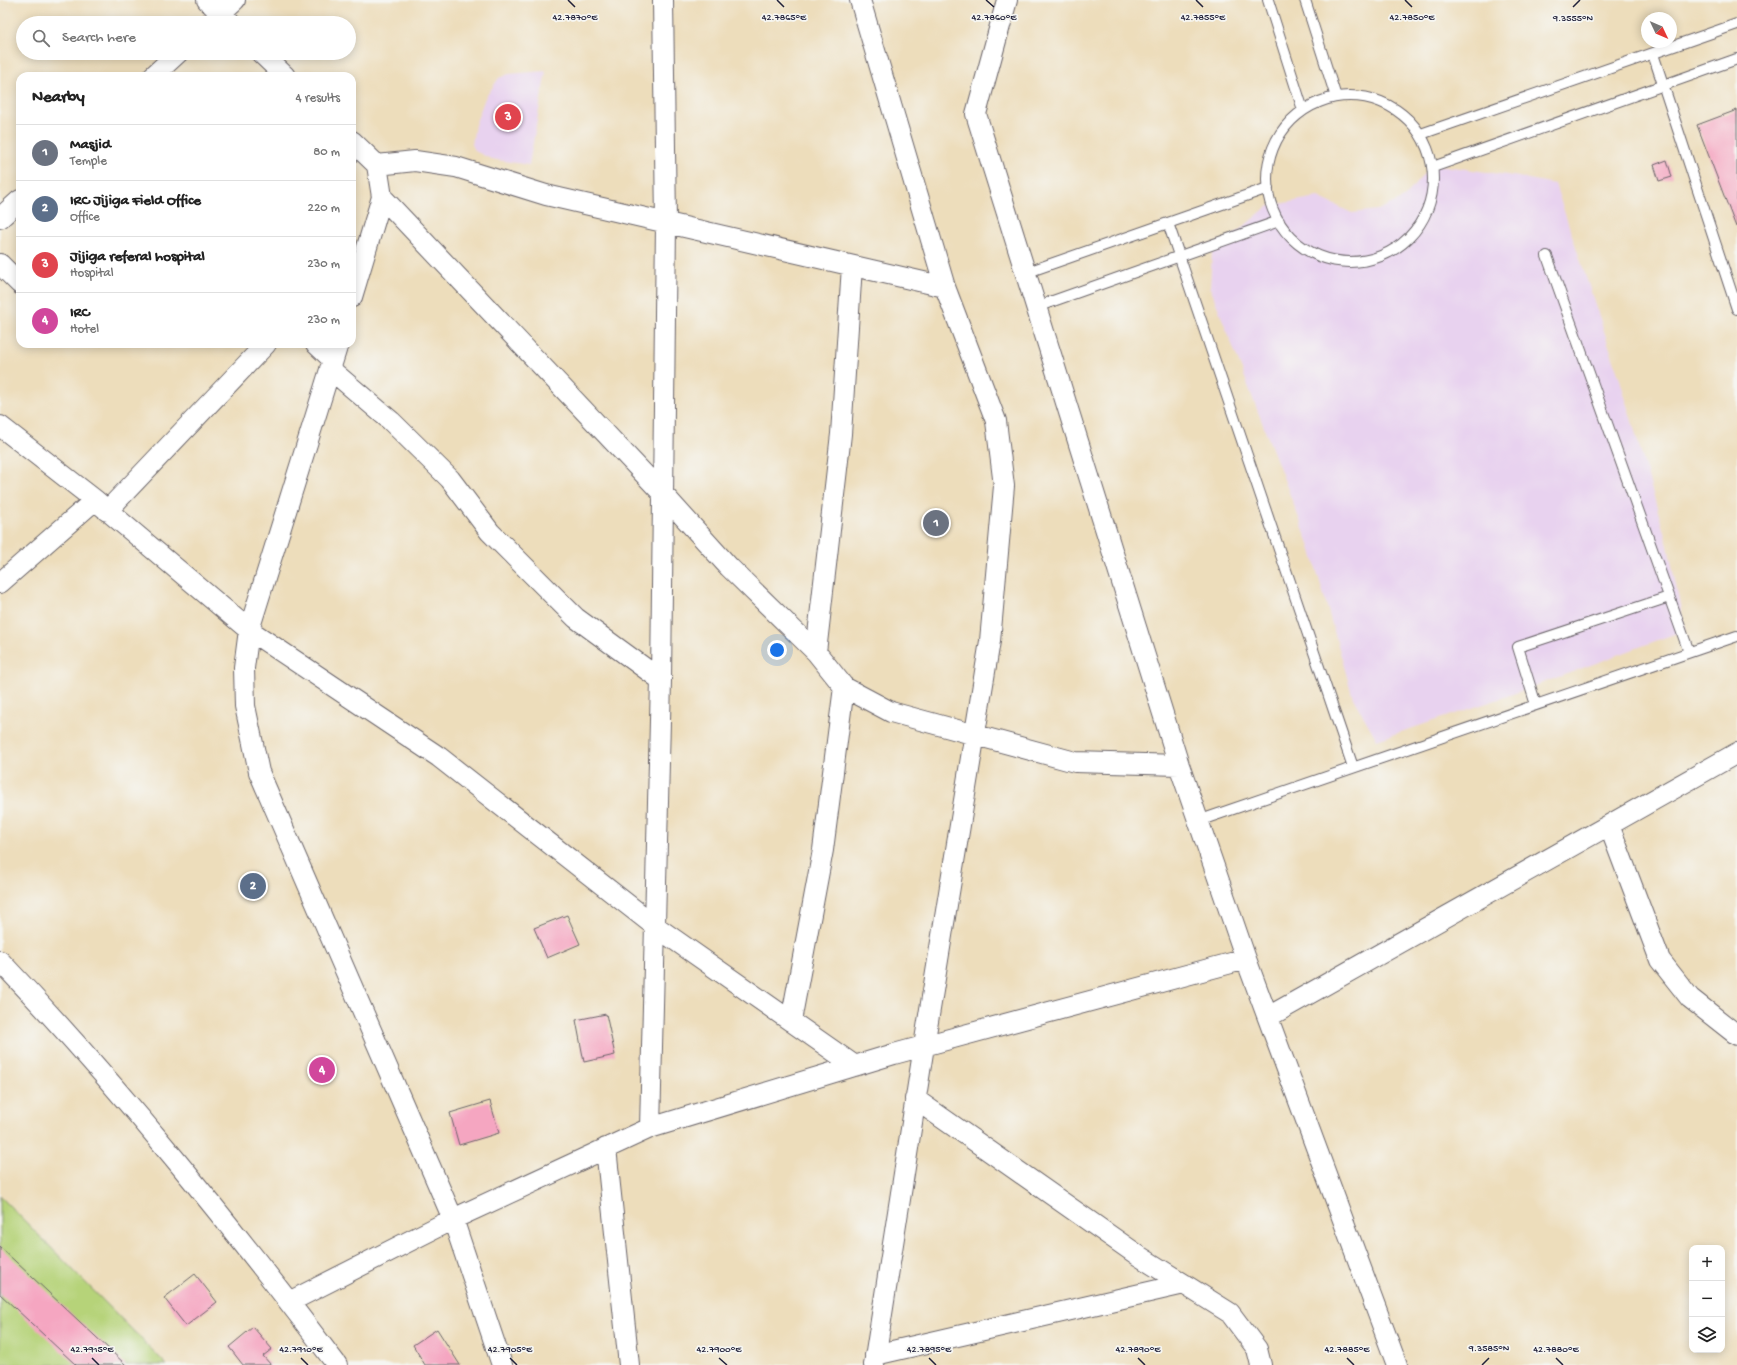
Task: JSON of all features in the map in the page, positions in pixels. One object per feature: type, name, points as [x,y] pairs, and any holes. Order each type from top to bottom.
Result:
[{"type":"street","points":[[217,15],[235,0]]},
{"type":"street","points":[[650,1128],[661,680],[666,224],[663,0]]},
{"type":"street","points":[[860,0],[944,287],[996,420],[1004,486],[990,641],[874,1360],[1184,1284]]},
{"type":"street","points":[[1007,0],[976,114],[1179,765],[1246,959],[1397,1365]]},
{"type":"street","points":[[157,72],[170,60]]},
{"type":"street","points":[[268,60],[281,72]]},
{"type":"street","points":[[356,145],[377,165],[382,197],[356,284]]},
{"type":"street","points":[[377,165],[414,161],[456,167],[546,195],[666,224],[944,287]]},
{"type":"street","points":[[382,197],[663,494],[730,567],[816,652],[844,687],[891,712],[1075,762],[1179,765]]},
{"type":"street","points":[[0,218],[16,204]]},
{"type":"street","points":[[0,264],[16,280]]},
{"type":"street","points":[[816,652],[841,434],[852,266]]},
{"type":"street","points":[[0,583],[101,506],[262,348]]},
{"type":"street","points":[[321,348],[334,358],[391,421],[450,479],[490,532],[576,618],[661,680]]},
{"type":"street","points":[[334,358],[249,630],[244,668],[245,706],[259,772],[453,1218],[502,1365]]},
{"type":"street","points":[[0,426],[101,506],[249,630],[439,757],[655,926],[855,1066]]},
{"type":"street","points":[[790,1021],[823,850],[844,687]]},
{"type":"street","points":[[1268,1017],[1737,753]]},
{"type":"street","points":[[1609,825],[1660,960],[1690,998],[1737,1034]]},
{"type":"street","points":[[290,1302],[453,1218],[650,1128],[924,1046],[1246,959]]},
{"type":"street","points":[[0,961],[53,1017],[152,1130],[290,1302],[337,1365]]},
{"type":"street","points":[[915,1099],[1139,1256],[1230,1313],[1257,1349],[1261,1365]]},
{"type":"street","points":[[606,1148],[629,1365]]},
{"type":"lane","points":[[1268,0],[1303,110]]},
{"type":"lane","points":[[1305,0],[1336,97]]},
{"type":"lane","points":[[1421,134],[1737,24]]},
{"type":"lane","points":[[1653,54],[1737,309]]},
{"type":"lane","points":[[1433,167],[1737,60]]},
{"type":"lane","points":[[1360,96],[1384,102],[1405,115],[1421,134],[1428,149],[1433,167],[1433,191],[1425,216],[1409,238],[1388,254],[1363,262],[1337,262],[1312,254],[1291,238],[1279,221],[1269,200],[1267,182],[1271,154],[1283,130],[1303,110],[1319,102],[1336,97],[1360,96]]},
{"type":"lane","points":[[1026,273],[1268,188]]},
{"type":"lane","points":[[1036,307],[1279,221]]},
{"type":"lane","points":[[1168,223],[1353,768]]},
{"type":"lane","points":[[1547,256],[1689,652]]},
{"type":"lane","points":[[1536,704],[1518,647],[1669,597]]},
{"type":"lane","points":[[1198,821],[1737,636]]},
{"type":"shaded area","points":[[546,71],[529,165],[491,159],[475,151],[472,144],[475,125],[485,98],[499,78],[509,74]]},
{"type":"shaded area","points":[[1432,164],[1555,184],[1619,376],[1668,546],[1685,630],[1502,698],[1377,740],[1353,698],[1310,547],[1210,287],[1212,253],[1268,206],[1318,197],[1352,213],[1378,210],[1404,198]]},
{"type":"green space","points":[[0,1196],[167,1365],[0,1365]]},
{"type":"building","points":[[1737,110],[1737,227],[1736,227],[1697,125]]},
{"type":"building","points":[[1667,160],[1672,177],[1659,181],[1654,165]]},
{"type":"building","points":[[567,915],[580,944],[547,958],[534,928]]},
{"type":"building","points":[[606,1014],[615,1055],[584,1062],[576,1020]]},
{"type":"building","points":[[490,1101],[499,1133],[459,1145],[450,1113]]},
{"type":"building","points":[[0,1247],[126,1365],[76,1365],[0,1294]]},
{"type":"building","points":[[195,1274],[217,1302],[186,1326],[164,1298]]},
{"type":"building","points":[[253,1327],[272,1349],[263,1356],[271,1365],[243,1365],[229,1347]]},
{"type":"building","points":[[437,1329],[460,1365],[425,1365],[413,1345]]},
{"type":"place","name":"Jijiga referal hospital","points":[[508,117]]},
{"type":"place","name":"Masjid","points":[[936,523]]},
{"type":"place","name":"IRC Jijiga Field Office","points":[[253,886]]},
{"type":"place","name":"IRC","points":[[322,1070]]}]
